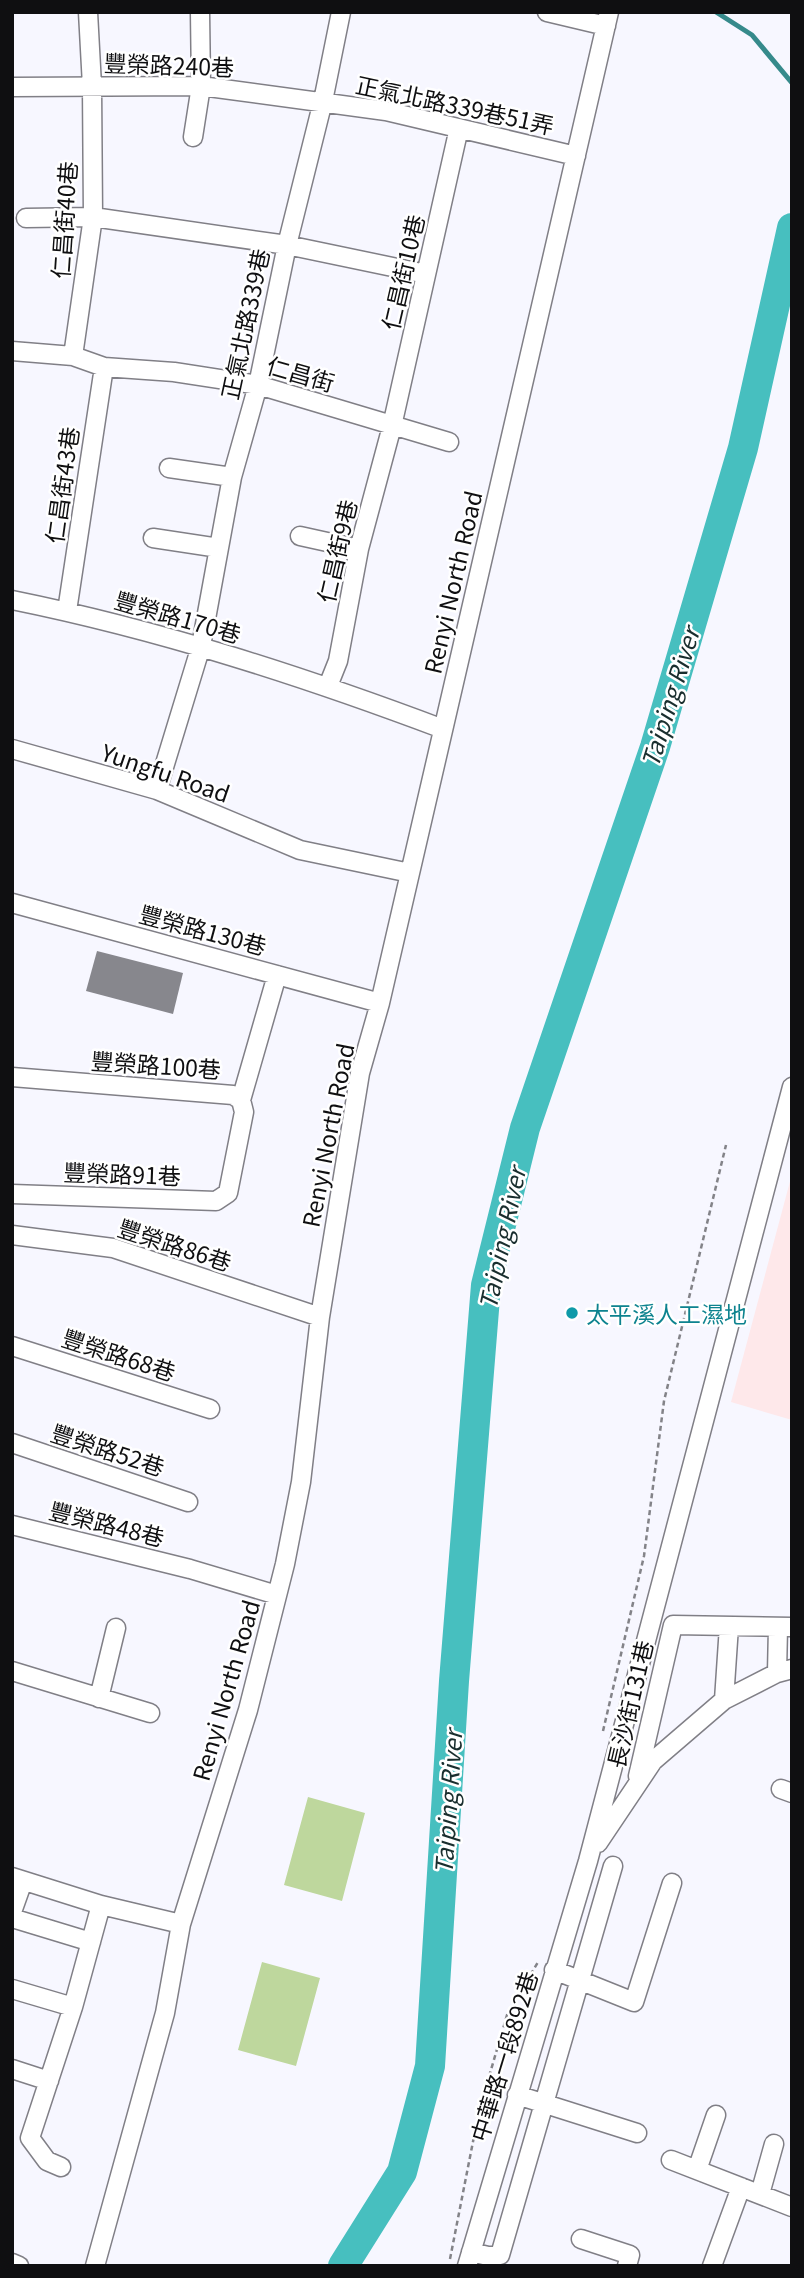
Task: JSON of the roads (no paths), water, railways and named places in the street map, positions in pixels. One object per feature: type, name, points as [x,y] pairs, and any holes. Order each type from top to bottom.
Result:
[{"type":"street","name":"仁昌街40巷","points":[[73,356],[93,217],[92,86],[88,12]]},
{"type":"street","points":[[193,137],[201,86],[200,12]]},
{"type":"street","name":"正氣北路339巷","points":[[157,790],[201,646],[232,477],[258,385],[286,245],[323,101],[341,12]]},
{"type":"street","points":[[547,12],[608,19]]},
{"type":"street","name":"Renyi North Road","points":[[95,2266],[165,2012],[181,1924],[248,1710],[277,1595],[301,1482],[320,1317],[360,1073],[380,1003],[608,19]]},
{"type":"street","name":"豐榮路240巷","points":[[12,87],[201,86],[323,101]]},
{"type":"street","name":"正氣北路339巷51弄","points":[[323,101],[386,111],[576,156]]},
{"type":"street","name":"仁昌街10巷","points":[[392,426],[459,128]]},
{"type":"street","points":[[26,218],[93,217],[286,245],[426,274]]},
{"type":"street","name":"仁昌街","points":[[12,351],[73,356],[104,367],[174,372],[258,385],[449,442]]},
{"type":"street","name":"仁昌街43巷","points":[[67,611],[104,367]]},
{"type":"street","name":"仁昌街9巷","points":[[328,686],[338,661],[359,549],[392,426]]},
{"type":"street","points":[[169,468],[232,477]]},
{"type":"street","points":[[300,536],[359,549]]},
{"type":"street","points":[[153,538],[219,548]]},
{"type":"street","name":"豐榮路170巷","points":[[12,600],[67,611],[201,646],[328,686],[443,729]]},
{"type":"street","name":"Yungfu Road","points":[[12,750],[157,790],[300,850],[410,873]]},
{"type":"street","name":"豐榮路130巷","points":[[12,903],[380,1003]]},
{"type":"street","points":[[241,1100],[276,975]]},
{"type":"street","name":"豐榮路100巷","points":[[12,1077],[233,1094],[241,1100],[244,1112],[228,1193]]},
{"type":"street","points":[[588,1861],[792,1087]]},
{"type":"street","name":"豐榮路91巷","points":[[12,1194],[216,1201],[228,1193]]},
{"type":"street","name":"豐榮路86巷","points":[[12,1235],[113,1248],[320,1317]]},
{"type":"street","name":"豐榮路68巷","points":[[12,1346],[210,1409]]},
{"type":"street","name":"豐榮路52巷","points":[[12,1443],[188,1502]]},
{"type":"street","name":"豐榮路48巷","points":[[12,1525],[190,1569],[277,1595]]},
{"type":"street","name":"長沙街131巷","points":[[635,1786],[673,1625],[785,1627]]},
{"type":"street","points":[[724,1700],[729,1626]]},
{"type":"street","points":[[588,1861],[653,1761],[724,1700],[784,1671],[785,1627]]},
{"type":"street","points":[[99,1698],[116,1628]]},
{"type":"street","points":[[12,1671],[150,1713]]},
{"type":"street","name":"中華路一段892巷","points":[[469,2259],[588,1861]]},
{"type":"street","points":[[469,2259],[500,2255],[613,1866]]},
{"type":"street","points":[[12,1912],[18,1879],[101,1905],[181,1924]]},
{"type":"street","points":[[554,1970],[634,2002],[672,1883]]},
{"type":"street","points":[[61,2167],[47,2161],[21,2135],[49,2081],[101,1905]]},
{"type":"street","points":[[12,1918],[91,1941]]},
{"type":"street","points":[[12,1989],[73,2007]]},
{"type":"street","points":[[12,2069],[49,2081]]},
{"type":"street","points":[[517,2095],[638,2133]]},
{"type":"street","points":[[697,2170],[716,2115]]},
{"type":"street","points":[[760,2194],[774,2144]]},
{"type":"street","points":[[671,2160],[792,2207]]},
{"type":"street","points":[[712,2266],[741,2187]]},
{"type":"street","points":[[581,2239],[630,2255],[626,2266]]},
{"type":"street","points":[[12,2263],[19,2266]]},
{"type":"waterway","points":[[716,12],[752,35],[792,83]]},
{"type":"waterway","name":"Taiping River","points":[[343,2266],[402,2172],[430,2066],[454,1681],[486,1285],[525,1128],[655,747],[743,448],[792,228]]},
{"type":"place","name":"太平溪人工濕地","points":[[572,1313]]}]
